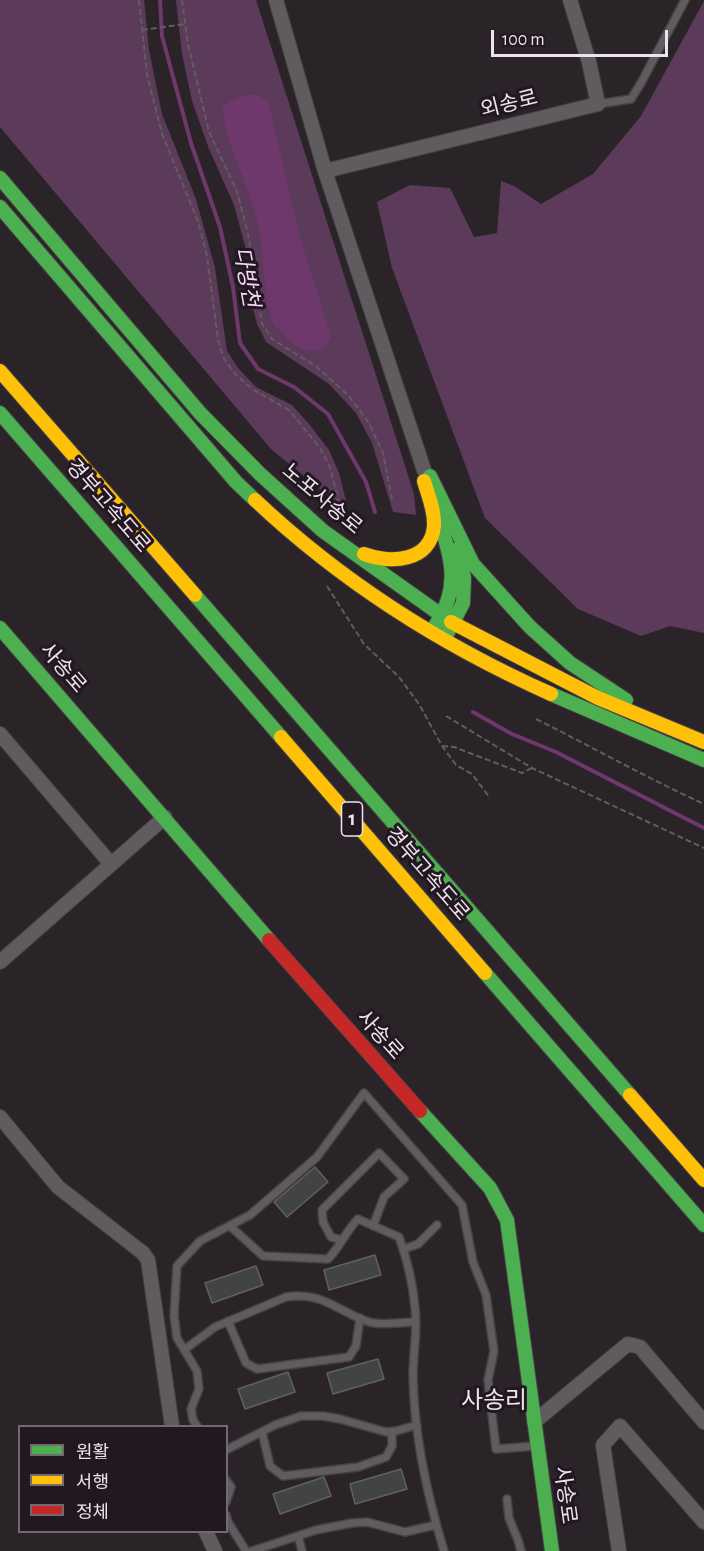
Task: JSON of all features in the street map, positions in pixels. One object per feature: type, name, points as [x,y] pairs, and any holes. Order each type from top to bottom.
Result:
[{"type":"main road","name":"노포사송로","points":[[0,177],[200,412],[260,474],[332,537],[447,620],[598,698],[704,742]]},
{"type":"main road","points":[[0,207],[236,482],[273,518],[315,553],[388,606],[444,640],[507,673],[704,760]]},
{"type":"main road","name":"경부고속도로","points":[[0,371],[704,1180]]},
{"type":"main road","name":"경부고속도로","points":[[0,413],[704,1226]]},
{"type":"main road","points":[[332,537],[374,559],[412,558],[420,553],[429,543],[434,527],[426,475]]},
{"type":"main road","points":[[426,475],[460,551],[464,578],[463,603],[431,633]]},
{"type":"main road","points":[[426,475],[473,564],[530,627],[570,663],[672,729]]},
{"type":"main road","points":[[444,640],[447,620]]},
{"type":"main road","name":"사송로","points":[[0,628],[344,1026],[490,1188],[507,1220],[552,1551]]},
{"type":"street","points":[[276,0],[325,171],[426,475]]},
{"type":"street","points":[[570,0],[589,62],[598,104]]},
{"type":"street","name":"외송로","points":[[325,171],[598,104]]},
{"type":"street","points":[[0,734],[111,864]]},
{"type":"street","points":[[0,962],[165,817]]},
{"type":"street","points":[[0,1117],[58,1187],[143,1253],[148,1260],[172,1425]]},
{"type":"street","points":[[534,1422],[628,1344],[640,1347],[704,1422]]},
{"type":"street","points":[[619,1551],[603,1444],[620,1426],[704,1522]]},
{"type":"street","points":[[206,1533],[215,1551]]},
{"type":"lane","points":[[598,104],[631,99],[685,0]]},
{"type":"lane","points":[[196,1425],[191,1409],[199,1389],[197,1371],[177,1338],[174,1316],[177,1266],[200,1241],[250,1215],[317,1157],[364,1093],[462,1205],[473,1262],[486,1295],[494,1351],[488,1380],[496,1449],[537,1446]]},
{"type":"lane","points":[[342,1240],[331,1237],[323,1222],[322,1210],[380,1154],[404,1179],[384,1197],[373,1226]]},
{"type":"lane","points":[[230,1226],[263,1256],[328,1259],[337,1251],[349,1227],[358,1219],[399,1237],[404,1249],[416,1308],[413,1377],[419,1447],[444,1551]]},
{"type":"lane","points":[[404,1249],[418,1244],[437,1225]]},
{"type":"lane","points":[[184,1350],[215,1327],[286,1297],[296,1295],[332,1303],[370,1323],[416,1322]]},
{"type":"lane","points":[[228,1322],[246,1363],[257,1370],[349,1357],[356,1346],[360,1318]]},
{"type":"lane","points":[[228,1449],[275,1425],[301,1416],[355,1422],[386,1432],[417,1425]]},
{"type":"lane","points":[[262,1432],[270,1466],[283,1476],[358,1467],[386,1457],[392,1446],[392,1432]]},
{"type":"lane","points":[[507,1499],[509,1518],[521,1551]]},
{"type":"lane","points":[[228,1522],[246,1551]]},
{"type":"lane","points":[[252,1551],[315,1530],[367,1522],[405,1532],[436,1525]]},
{"type":"lane","points":[[298,1536],[302,1551]]},
{"type":"path","points":[[140,0],[147,74],[162,134],[198,221],[207,256],[218,339],[223,357],[252,389],[288,410],[321,448],[330,467],[344,518]]},
{"type":"path","points":[[182,0],[185,24],[209,132],[237,191],[248,234],[262,324],[272,339],[317,367],[349,396],[369,423],[382,453],[392,499]]},
{"type":"path","points":[[142,30],[185,24]]},
{"type":"path","points":[[327,586],[364,644],[399,677],[419,704],[442,746],[456,765],[472,774],[490,798]]},
{"type":"path","points":[[446,716],[532,768],[704,848]]},
{"type":"path","points":[[536,718],[704,804]]},
{"type":"path","points":[[442,746],[454,747],[522,773],[532,768]]},
{"type":"shaded area","points":[[0,0],[144,0],[149,50],[162,114],[196,199],[215,268],[227,351],[238,368],[256,387],[292,405],[309,424],[329,450],[339,473],[347,505],[338,504],[271,449],[0,127]]},
{"type":"shaded area","points":[[176,0],[256,0],[414,494],[416,515],[393,512],[372,443],[356,413],[329,384],[266,342],[257,324],[251,300],[248,257],[234,205],[209,149],[192,101],[182,54]]},
{"type":"shaded area","points":[[704,1],[704,633],[670,626],[641,636],[578,609],[485,518],[392,268],[377,202],[410,185],[450,188],[474,237],[497,233],[501,181],[514,186],[541,204],[593,174],[641,116]]},
{"type":"shaded area","points":[[246,95],[257,95],[268,101],[299,234],[331,336],[326,347],[320,350],[308,351],[293,343],[276,327],[270,314],[257,218],[229,139],[222,107]]},
{"type":"building","points":[[315,1167],[328,1182],[287,1217],[274,1202]]},
{"type":"building","points":[[375,1255],[381,1275],[329,1290],[324,1270]]},
{"type":"building","points":[[256,1266],[263,1285],[212,1303],[205,1283]]},
{"type":"building","points":[[378,1359],[384,1379],[333,1394],[327,1373]]},
{"type":"building","points":[[288,1372],[295,1392],[245,1409],[238,1389]]},
{"type":"building","points":[[401,1469],[407,1489],[355,1504],[350,1484]]},
{"type":"building","points":[[324,1477],[331,1496],[280,1514],[273,1494]]},
{"type":"waterway","name":"다방천","points":[[160,0],[162,36],[191,143],[220,227],[233,287],[240,343],[258,369],[294,387],[328,414],[366,482],[375,512]]},
{"type":"waterway","points":[[473,712],[512,734],[556,752],[704,828]]},
{"type":"traffic: fast","points":[[0,178],[200,413],[260,474],[323,531],[451,622]]},
{"type":"traffic: fast","points":[[0,207],[236,482],[255,500]]},
{"type":"traffic: fast","points":[[0,413],[281,737]]},
{"type":"traffic: fast","points":[[430,476],[473,564],[530,627],[570,663],[626,700]]},
{"type":"traffic: fast","points":[[435,626],[449,598],[451,584],[450,558],[437,514]]},
{"type":"traffic: fast","points":[[447,634],[463,603],[464,578],[459,548]]},
{"type":"traffic: fast","points":[[195,595],[630,1095]]},
{"type":"traffic: fast","points":[[0,628],[269,940]]},
{"type":"traffic: fast","points":[[551,694],[704,760]]},
{"type":"traffic: fast","points":[[485,973],[704,1225]]},
{"type":"traffic: fast","points":[[420,1111],[490,1188],[507,1220],[552,1551]]},
{"type":"traffic: slow","points":[[0,371],[195,595]]},
{"type":"traffic: slow","points":[[364,554],[397,559],[408,557],[425,547],[431,538],[434,520],[424,481]]},
{"type":"traffic: slow","points":[[255,500],[322,558],[394,609],[471,655],[551,694]]},
{"type":"traffic: slow","points":[[451,622],[598,698],[704,742]]},
{"type":"traffic: slow","points":[[281,737],[485,973]]},
{"type":"traffic: slow","points":[[630,1095],[704,1180]]},
{"type":"traffic: jam","points":[[269,940],[420,1111]]},
{"type":"district","name":"사송리","points":[[494,1401]]}]
